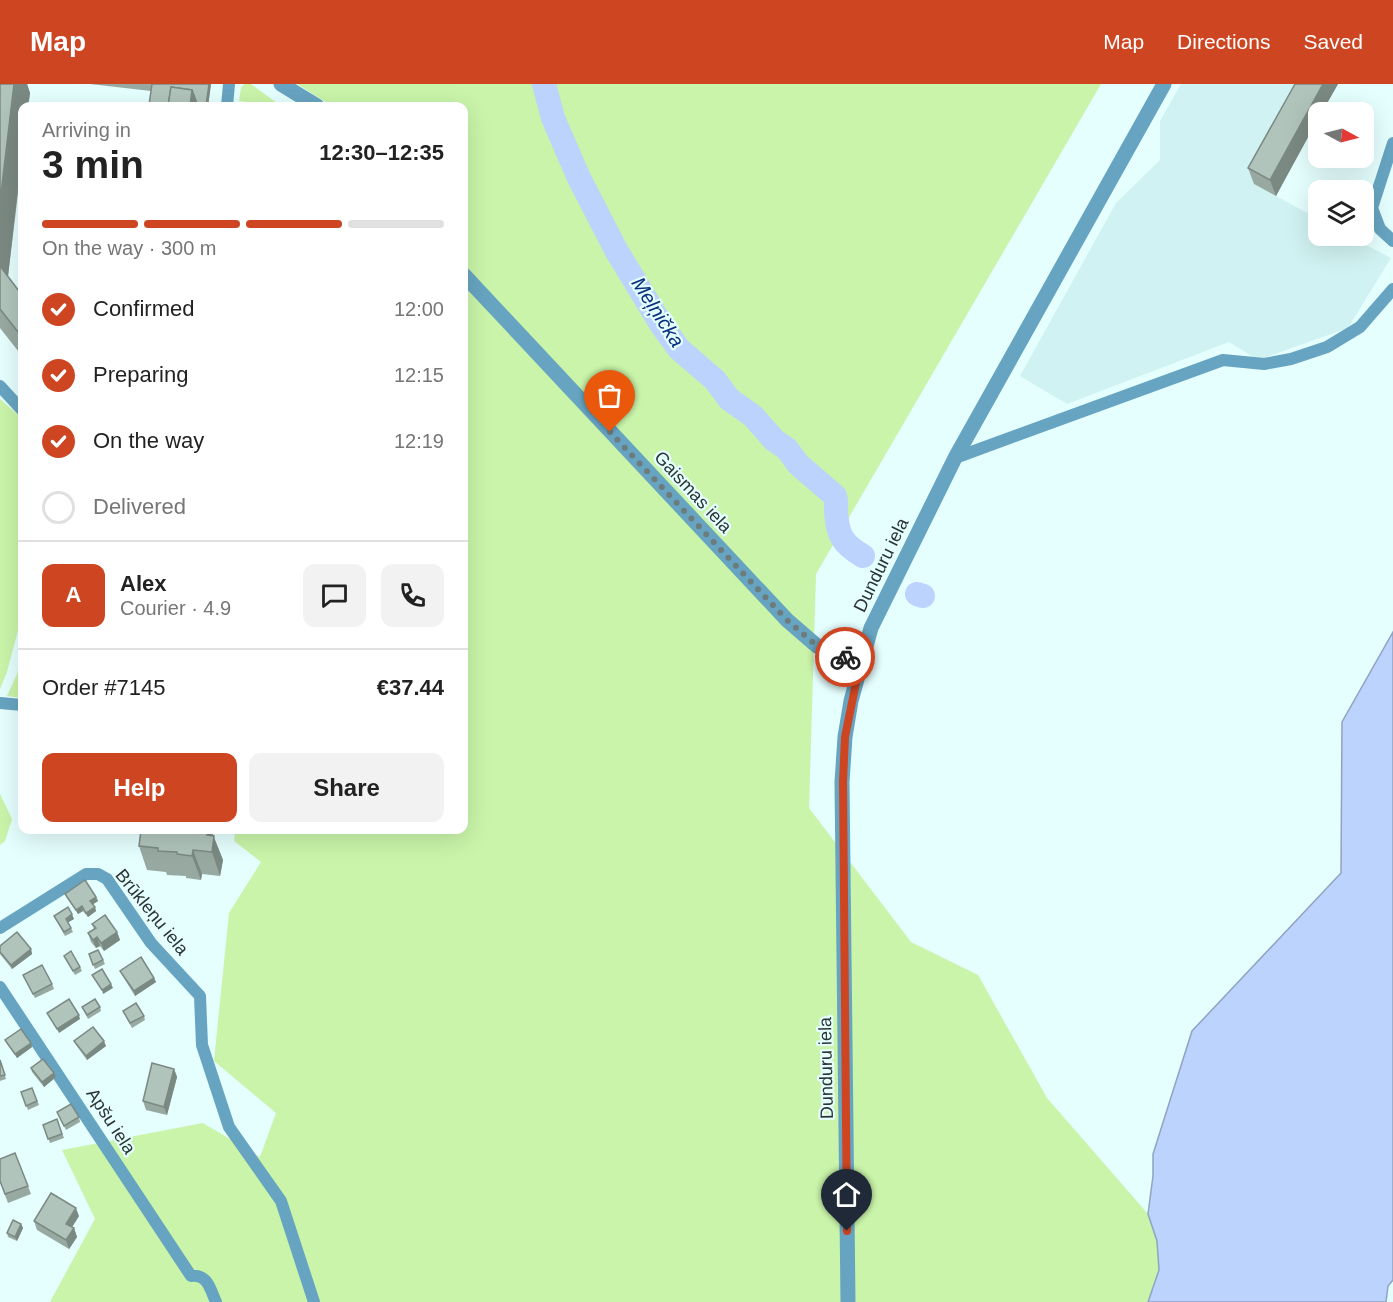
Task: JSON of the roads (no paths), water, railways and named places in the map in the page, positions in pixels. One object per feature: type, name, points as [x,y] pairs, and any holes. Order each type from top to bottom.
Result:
[{"type":"street","points":[[227,102],[229,84]]},
{"type":"street","points":[[281,84],[310,102]]},
{"type":"street","name":"Dunduru iela","points":[[848,1302],[843,782],[845,737],[860,663],[871,628],[955,458],[1164,84]]},
{"type":"street","points":[[1393,143],[1372,208],[1380,229],[1393,242]]},
{"type":"street","name":"Gaismas iela","points":[[468,279],[787,620],[817,646],[860,663]]},
{"type":"street","points":[[955,458],[1223,360],[1264,364],[1290,359],[1327,347],[1360,327],[1393,290]]},
{"type":"street","points":[[0,386],[18,406]]},
{"type":"street","points":[[0,703],[18,705]]},
{"type":"street","name":"Brūkleņu iela","points":[[0,928],[87,874],[98,874],[106,879],[151,943],[200,996],[202,1045],[229,1127],[281,1201],[314,1302]]},
{"type":"street","name":"Apšu iela","points":[[0,987],[191,1276],[199,1275],[205,1278],[216,1302]]},
{"type":"water","points":[[1393,632],[1393,1280],[1388,1286],[1386,1302],[1148,1302],[1159,1270],[1157,1241],[1148,1214],[1153,1176],[1153,1154],[1192,1031],[1341,873],[1342,722]]},
{"type":"waterway","name":"Meļņička","points":[[544,84],[553,118],[579,178],[616,250],[661,324],[679,349],[715,380],[729,399],[753,416],[774,440],[787,449],[798,464],[835,496],[839,532],[845,542],[863,556]]},
{"type":"waterway","name":"Meļņička","points":[[917,594],[923,596]]}]
